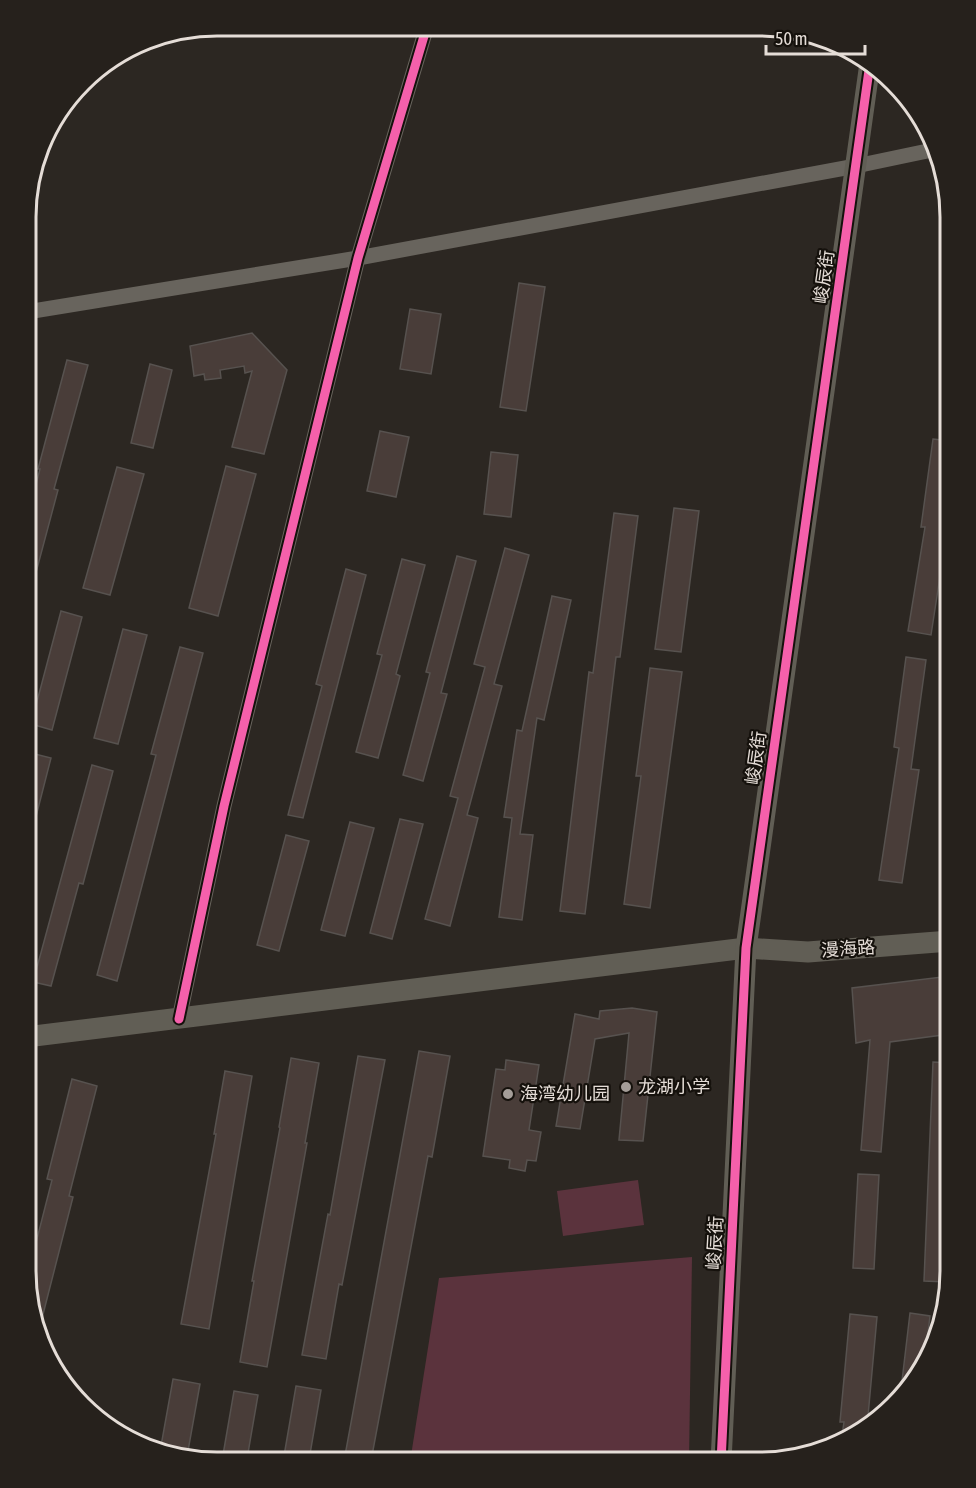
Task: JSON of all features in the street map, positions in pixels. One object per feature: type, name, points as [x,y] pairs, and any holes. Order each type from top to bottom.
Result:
[{"type":"street","points":[[179,1019],[227,795],[358,258],[424,36]]},
{"type":"street","name":"峻辰街","points":[[721,1452],[746,948],[869,73]]},
{"type":"street","points":[[36,311],[358,258],[927,151]]},
{"type":"street","name":"漫海路","points":[[36,1035],[746,948],[808,952],[940,942]]},
{"type":"shaded area","points":[[638,1180],[644,1225],[563,1236],[557,1191]]},
{"type":"shaded area","points":[[692,1257],[689,1452],[412,1452],[439,1278]]},
{"type":"building","points":[[519,283],[545,287],[526,411],[500,407]]},
{"type":"building","points":[[410,309],[441,314],[431,374],[400,369]]},
{"type":"building","points":[[252,333],[287,370],[264,454],[232,447],[252,371],[245,373],[244,366],[220,370],[221,378],[205,380],[204,374],[194,376],[190,346]]},
{"type":"building","points":[[67,360],[88,365],[54,489],[58,490],[36,572],[36,485],[40,469],[38,469]]},
{"type":"building","points":[[150,364],[172,370],[153,448],[131,443]]},
{"type":"building","points":[[380,431],[409,437],[396,497],[367,491]]},
{"type":"building","points":[[933,439],[940,440],[940,576],[931,635],[908,631],[925,527],[921,527]]},
{"type":"building","points":[[491,452],[518,455],[511,517],[484,514]]},
{"type":"building","points":[[226,466],[256,474],[218,616],[189,608]]},
{"type":"building","points":[[117,467],[144,474],[110,595],[83,588]]},
{"type":"building","points":[[674,508],[699,511],[681,652],[655,649]]},
{"type":"building","points":[[614,513],[638,516],[620,657],[616,657],[585,914],[560,911],[589,672],[593,673]]},
{"type":"building","points":[[505,548],[529,555],[494,684],[502,686],[467,815],[478,818],[450,926],[425,919],[458,798],[450,796],[485,667],[474,664]]},
{"type":"building","points":[[457,556],[476,561],[441,693],[447,694],[423,781],[403,775],[430,673],[426,672]]},
{"type":"building","points":[[402,559],[425,565],[396,674],[400,676],[378,758],[356,752],[382,655],[377,654]]},
{"type":"building","points":[[346,569],[366,575],[303,818],[288,815],[322,686],[316,684]]},
{"type":"building","points":[[552,596],[571,600],[544,720],[537,718],[520,834],[533,835],[522,920],[499,917],[512,818],[504,817],[517,730],[522,731]]},
{"type":"building","points":[[61,611],[82,617],[52,730],[36,725],[36,705]]},
{"type":"building","points":[[123,629],[147,635],[118,744],[94,738]]},
{"type":"building","points":[[180,647],[203,653],[117,981],[97,975],[156,755],[151,754]]},
{"type":"building","points":[[906,657],[926,660],[911,769],[919,770],[902,883],[879,880],[899,748],[894,747]]},
{"type":"building","points":[[650,668],[682,672],[650,908],[624,904],[641,776],[636,776]]},
{"type":"building","points":[[36,754],[51,758],[36,817]]},
{"type":"building","points":[[92,765],[113,771],[83,884],[79,883],[51,986],[36,983],[36,971]]},
{"type":"building","points":[[400,819],[423,824],[392,939],[370,933]]},
{"type":"building","points":[[350,822],[374,828],[345,936],[321,930]]},
{"type":"building","points":[[286,835],[309,841],[279,951],[257,945]]},
{"type":"building","points":[[940,977],[940,1035],[890,1042],[881,1152],[861,1150],[870,1040],[856,1043],[852,988]]},
{"type":"building","points":[[632,1008],[657,1012],[643,1141],[619,1140],[629,1033],[595,1039],[580,1129],[556,1126],[575,1014],[599,1019],[600,1011]]},
{"type":"building","points":[[419,1051],[450,1056],[432,1157],[428,1156],[373,1452],[346,1452]]},
{"type":"building","points":[[358,1056],[385,1060],[326,1359],[302,1355]]},
{"type":"building","points":[[291,1058],[319,1063],[267,1367],[240,1362]]},
{"type":"building","points":[[506,1060],[539,1065],[529,1130],[541,1132],[536,1161],[527,1160],[525,1171],[509,1168],[510,1160],[483,1156],[496,1069],[505,1070]]},
{"type":"building","points":[[933,1062],[940,1062],[940,1282],[924,1281]]},
{"type":"building","points":[[225,1071],[252,1076],[209,1329],[181,1324],[216,1134],[214,1134]]},
{"type":"building","points":[[72,1079],[97,1086],[69,1196],[73,1197],[42,1318],[36,1283],[36,1243],[52,1180],[47,1179]]},
{"type":"building","points":[[858,1174],[879,1175],[874,1269],[853,1268]]},
{"type":"building","points":[[910,1313],[930,1316],[928,1335],[921,1351],[902,1382]]},
{"type":"building","points":[[850,1314],[877,1317],[868,1415],[843,1431],[844,1422],[840,1422]]},
{"type":"building","points":[[173,1379],[200,1384],[188,1449],[162,1443]]},
{"type":"building","points":[[296,1386],[321,1390],[310,1452],[285,1452]]},
{"type":"building","points":[[234,1391],[258,1395],[248,1452],[224,1452]]},
{"type":"cycle path","points":[[179,1019],[224,806],[358,258],[424,36]]},
{"type":"cycle path","points":[[721,1452],[746,948],[869,73]]},
{"type":"place","name":"龙湖小学","points":[[626,1087]]},
{"type":"place","name":"海湾幼儿园","points":[[508,1094]]}]
